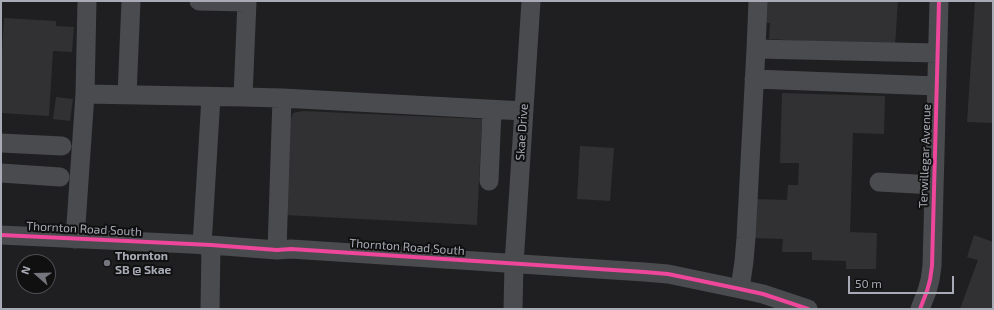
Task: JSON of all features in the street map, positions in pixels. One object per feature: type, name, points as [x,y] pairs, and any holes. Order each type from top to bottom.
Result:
[{"type":"street","points":[[75,239],[86,94],[87,1]]},
{"type":"street","points":[[127,95],[131,1]]},
{"type":"street","points":[[199,1],[247,2],[243,97]]},
{"type":"street","name":"Skae Drive","points":[[513,309],[514,264],[531,1]]},
{"type":"street","points":[[740,289],[745,253],[758,1]]},
{"type":"street","name":"Terwillegar Avenue","points":[[920,309],[927,291],[932,266],[939,1]]},
{"type":"street","points":[[756,49],[937,53]]},
{"type":"street","points":[[754,79],[936,86]]},
{"type":"street","points":[[86,94],[282,98],[524,112]]},
{"type":"street","points":[[210,97],[207,245],[210,309]]},
{"type":"street","points":[[277,250],[282,98]]},
{"type":"street","points":[[489,181],[492,110]]},
{"type":"street","points":[[1,143],[62,146]]},
{"type":"street","points":[[1,173],[60,177]]},
{"type":"street","points":[[879,182],[934,185]]},
{"type":"street","name":"Thornton Road South","points":[[1,235],[277,250],[291,249],[668,274],[763,294],[808,309]]},
{"type":"shaded area","points":[[1,1],[993,1],[993,309],[1,309]]},
{"type":"building","points":[[760,1],[898,1],[895,46],[769,39],[770,23],[759,22]]},
{"type":"building","points":[[975,1],[993,1],[993,123],[967,122]]},
{"type":"building","points":[[4,18],[56,21],[56,26],[74,27],[72,52],[53,51],[49,116],[1,113],[1,68]]},
{"type":"building","points":[[782,93],[885,96],[884,134],[853,133],[850,232],[877,233],[876,269],[846,269],[846,261],[812,260],[812,252],[782,252],[783,239],[752,238],[753,199],[787,200],[788,185],[798,185],[799,163],[780,163]]},
{"type":"building","points":[[56,97],[73,99],[70,121],[53,119]]},
{"type":"building","points":[[303,111],[482,119],[477,225],[285,215],[290,122],[293,113]]},
{"type":"building","points":[[580,146],[614,148],[610,201],[577,199]]},
{"type":"building","points":[[974,235],[993,242],[993,309],[960,309],[978,260],[967,257]]},
{"type":"cycle path","points":[[920,309],[927,291],[932,266],[939,1]]},
{"type":"cycle path","points":[[1,235],[211,245],[277,250],[291,249],[668,274],[763,294],[808,309]]},
{"type":"place","name":"Thornton SB @ Skae","points":[[107,263]]}]
